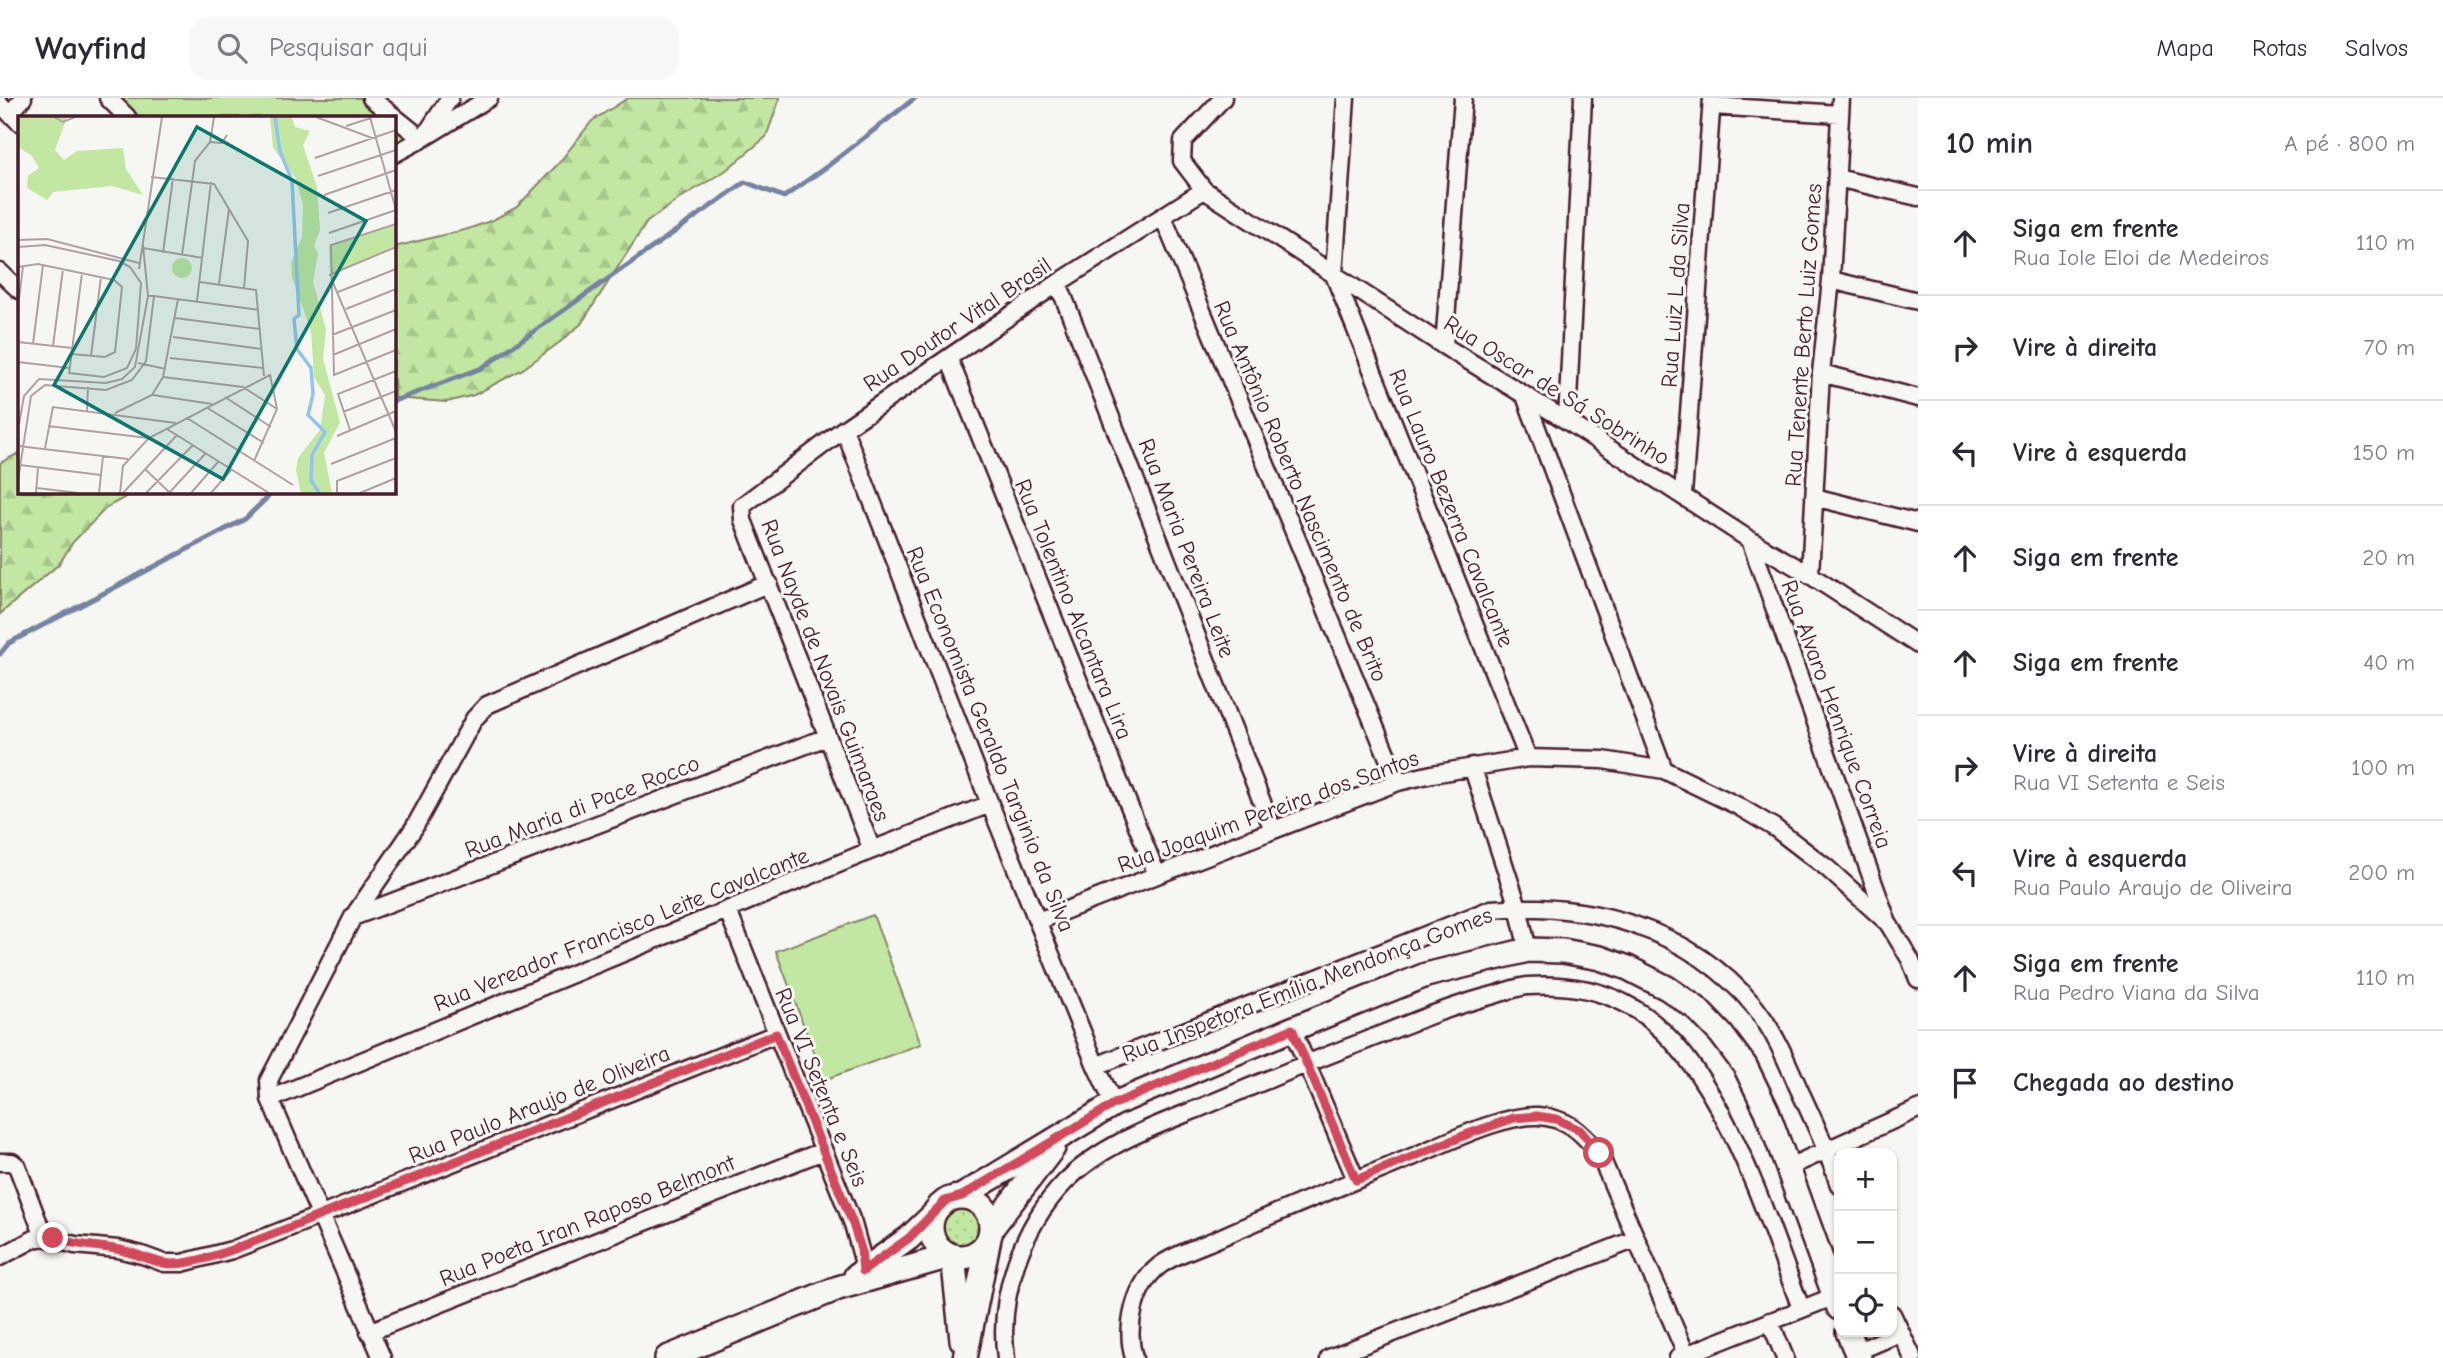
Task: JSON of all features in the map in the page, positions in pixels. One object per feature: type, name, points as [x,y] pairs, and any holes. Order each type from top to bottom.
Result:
[{"type":"main road","name":"Rua Inspetora Emília Mendonça Gomes","points":[[962,1196],[1114,1104],[1292,1029],[1426,975],[1528,950],[1563,951],[1600,958],[1667,988],[1696,1007],[1721,1034],[1745,1066],[1766,1111],[1834,1294]]},
{"type":"main road","name":"Rua Inspetora Emília Mendonça Gomes","points":[[964,1358],[990,1233],[1062,1137]]},
{"type":"main road","points":[[667,1358],[838,1289],[862,1276],[909,1238],[945,1201],[962,1196],[978,1201],[988,1213],[990,1233],[982,1248],[972,1255],[952,1256],[862,1276]]},
{"type":"main road","points":[[933,1215],[930,1222],[933,1239],[943,1251],[952,1256]]},
{"type":"main road","name":"Rua Inspetora Emília Mendonça Gomes","points":[[952,1256],[964,1358]]},
{"type":"street","points":[[10,113],[23,98]]},
{"type":"street","points":[[108,98],[126,116]]},
{"type":"street","points":[[371,98],[393,116]]},
{"type":"street","points":[[422,139],[450,98]]},
{"type":"street","points":[[396,153],[489,98]]},
{"type":"street","name":"Rua Oscar de Sá Sobrinho","points":[[1223,98],[1183,141],[1182,161],[1204,190],[1444,346],[1918,645]]},
{"type":"street","points":[[1334,275],[1346,98]]},
{"type":"street","points":[[1444,346],[1463,98]]},
{"type":"street","points":[[1566,421],[1583,98]]},
{"type":"street","points":[[1712,102],[1840,106]]},
{"type":"street","name":"Rua Luiz L da Silva","points":[[1683,495],[1712,102]]},
{"type":"street","name":"Rua Tenente Berto Luiz Gomes","points":[[1810,575],[1821,373],[1831,280],[1840,106]]},
{"type":"street","points":[[396,118],[422,139]]},
{"type":"street","points":[[1837,178],[1918,197]]},
{"type":"street","name":"Rua Doutor Vital Brasil","points":[[742,506],[844,429],[1058,283],[1204,190]]},
{"type":"street","name":"Rua Antônio Roberto Nascimento de Brito","points":[[1163,217],[1398,782]]},
{"type":"street","points":[[0,272],[18,289]]},
{"type":"street","name":"Rua Lauro Bezerra Cavalcante","points":[[1334,275],[1528,758]]},
{"type":"street","points":[[1831,280],[1918,301]]},
{"type":"street","name":"Rua Maria Pereira Leite","points":[[1058,283],[1273,830]]},
{"type":"street","name":"Rua Tolentino Alcantara Lira","points":[[949,359],[1157,875]]},
{"type":"street","points":[[1821,373],[1918,398]]},
{"type":"street","points":[[1525,396],[1664,770]]},
{"type":"street","name":"Rua Economista Geraldo Targinio da Silva","points":[[844,429],[990,804],[1096,1066]]},
{"type":"street","points":[[1814,497],[1918,523]]},
{"type":"street","name":"Rua Nayde de Novais Guimaraes","points":[[742,506],[743,520],[872,850]]},
{"type":"street","name":"Rua Alvaro Henrique Correia","points":[[1751,540],[1888,923],[1914,958],[1918,979]]},
{"type":"street","points":[[382,1358],[270,1099],[269,1080],[353,917],[414,828],[474,719],[487,705],[769,583]]},
{"type":"street","name":"Rua Maria di Pace Rocco","points":[[353,917],[827,737]]},
{"type":"street","name":"Rua Joaquim Pereira dos Santos","points":[[1038,921],[1398,782],[1472,766],[1528,758],[1603,760],[1664,770],[1738,806],[1775,828],[1827,868],[1888,923]]},
{"type":"street","points":[[1472,766],[1518,907],[1528,950]]},
{"type":"street","name":"Rua Vereador Francisco Leite Cavalcante","points":[[270,1099],[872,850],[990,804]]},
{"type":"street","name":"Rua Inspetora Emília Mendonça Gomes","points":[[1114,1104],[1096,1066],[1491,909],[1518,907],[1579,910],[1640,926],[1701,957],[1730,980],[1756,1009],[1778,1042],[1834,1170]]},
{"type":"street","name":"Rua VI Setenta e Seis","points":[[728,911],[853,1224],[861,1249],[862,1276]]},
{"type":"street","points":[[1006,1358],[1003,1333],[1006,1296],[1017,1261],[1038,1219],[1064,1184],[1103,1153],[1137,1134],[1305,1064],[1457,1005],[1526,986],[1592,991],[1625,1003],[1655,1025],[1682,1052],[1714,1099],[1738,1145],[1801,1308]]},
{"type":"street","points":[[1292,1029],[1356,1180]]},
{"type":"street","name":"Rua Paulo Araujo de Oliveira","points":[[44,1237],[75,1245],[130,1252],[164,1263],[182,1263],[232,1250],[776,1034]]},
{"type":"street","points":[[1788,1167],[1918,1109]]},
{"type":"street","points":[[1134,1358],[1131,1348],[1134,1305],[1146,1280],[1160,1265],[1468,1134],[1514,1118],[1537,1116],[1556,1119],[1580,1130],[1599,1153],[1682,1356],[1801,1308],[1834,1302]]},
{"type":"street","name":"Rua Poeta Iran Raposo Belmont","points":[[369,1332],[823,1151]]},
{"type":"street","points":[[0,1162],[12,1162],[17,1166],[44,1237],[0,1257]]},
{"type":"street","points":[[1329,1358],[1636,1239]]},
{"type":"street","points":[[1769,1321],[1785,1358]]},
{"type":"street","points":[[1897,1326],[1913,1358]]},
{"type":"street","points":[[1855,1347],[1900,1333]]},
{"type":"green space","points":[[120,98],[384,98],[424,129],[396,147],[396,116],[139,116]]},
{"type":"green space","points":[[628,98],[780,98],[766,137],[725,171],[647,222],[581,324],[560,342],[523,369],[474,395],[447,402],[396,398],[396,247],[468,229],[517,207],[558,164],[592,121]]},
{"type":"green space","points":[[18,454],[18,494],[131,494],[107,507],[73,542],[59,564],[0,614],[0,463]]},
{"type":"green space","points":[[873,915],[921,1044],[824,1080],[776,951]]},
{"type":"green space","points":[[960,1208],[973,1214],[979,1227],[973,1240],[960,1246],[947,1240],[941,1227],[947,1214]]},
{"type":"waterway","points":[[396,400],[482,368],[745,182],[784,197],[915,98]]},
{"type":"waterway","points":[[0,654],[9,643],[245,519],[271,494]]},
{"type":"route","points":[[53,1238],[75,1245],[118,1249],[164,1263],[182,1263],[232,1250],[776,1034],[853,1224],[861,1249],[863,1271],[909,1238],[945,1201],[962,1196],[1114,1104],[1292,1029],[1356,1180],[1514,1118],[1537,1116],[1556,1119],[1580,1130],[1599,1153]]}]
